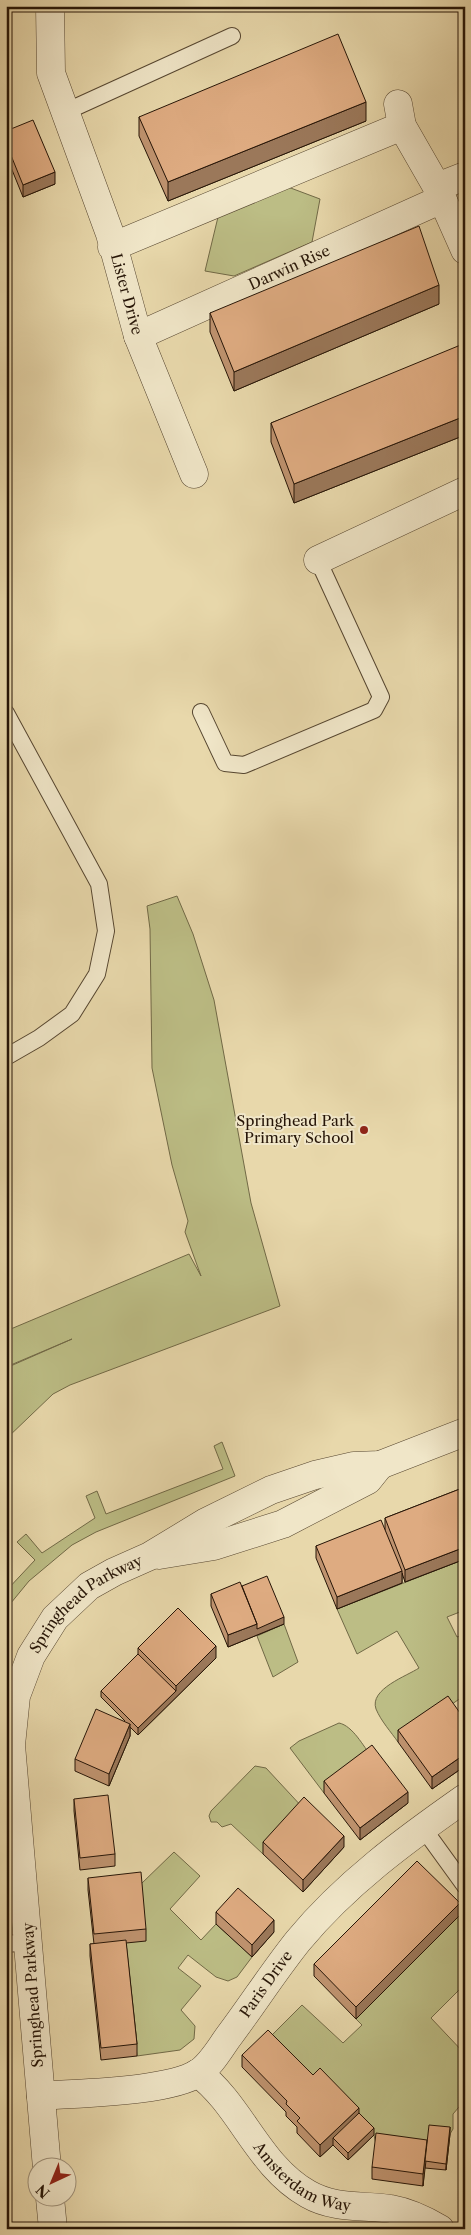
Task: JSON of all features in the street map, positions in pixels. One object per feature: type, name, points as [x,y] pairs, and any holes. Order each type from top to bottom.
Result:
[{"type":"street","name":"Lister Drive","points":[[50,6],[51,73],[110,234],[112,247],[138,336],[194,474]]},
{"type":"street","points":[[112,247],[400,115],[440,193],[465,250]]},
{"type":"street","name":"Darwin Rise","points":[[138,336],[440,193],[465,176]]},
{"type":"street","points":[[318,560],[465,491]]},
{"type":"street","name":"Springhead Parkway","points":[[46,2158],[41,2096],[18,1943],[12,1761],[13,1718],[19,1686],[36,1646],[71,1601],[95,1583],[150,1556],[214,1546],[283,1524],[368,1480],[380,1465],[465,1432]]},
{"type":"street","name":"Paris Drive","points":[[41,2096],[142,2088],[177,2082],[198,2073],[221,2047],[306,1933],[370,1869],[465,1798]]},
{"type":"street","name":"Amsterdam Way","points":[[198,2073],[211,2085],[266,2156],[294,2185],[323,2201],[350,2206],[399,2210],[418,2217],[440,2229]]},
{"type":"street","points":[[51,2208],[54,2229]]},
{"type":"lane","points":[[65,112],[232,36]]},
{"type":"lane","points":[[201,712],[225,762],[244,765],[374,710],[381,697],[318,560]]},
{"type":"lane","points":[[6,713],[99,884],[106,931],[97,974],[72,1014],[39,1038],[6,1057]]},
{"type":"lane","points":[[423,1828],[465,1886]]},
{"type":"green space","points":[[288,187],[320,199],[312,242],[234,276],[205,271],[218,217]]},
{"type":"green space","points":[[177,896],[193,934],[214,1000],[251,1203],[280,1306],[70,1385],[53,1394],[6,1439],[6,1368],[72,1339],[6,1367],[6,1331],[189,1254],[201,1276],[185,1232],[188,1221],[172,1165],[152,1068],[150,929],[147,906]]},
{"type":"green space","points":[[222,1442],[235,1476],[96,1532],[72,1545],[29,1581],[6,1609],[6,1591],[35,1560],[17,1542],[26,1534],[42,1553],[95,1518],[86,1496],[97,1491],[106,1514],[223,1469],[214,1446]]},
{"type":"green space","points":[[465,1559],[465,1610],[447,1617],[457,1637],[465,1634],[465,1695],[398,1742],[383,1722],[376,1709],[375,1702],[383,1689],[419,1668],[397,1631],[357,1654],[337,1609]]},
{"type":"green space","points":[[284,1624],[298,1662],[273,1677],[257,1636]]},
{"type":"green space","points":[[339,1723],[353,1732],[372,1757],[324,1793],[290,1748],[299,1741]]},
{"type":"green space","points":[[255,1766],[266,1768],[304,1809],[263,1854],[231,1824],[222,1827],[217,1822],[211,1822],[209,1816],[211,1811]]},
{"type":"green space","points":[[174,1852],[200,1876],[170,1909],[201,1940],[216,1924],[252,1957],[237,1977],[228,1981],[216,1977],[188,1955],[178,1968],[201,1986],[181,2010],[195,2026],[194,2039],[180,2050],[137,2056],[125,1943],[141,1884]]},
{"type":"green space","points":[[460,1915],[465,1920],[465,1984],[431,2018],[465,2054],[465,2100],[453,2114],[453,2129],[450,2134],[427,2152],[376,2145],[374,2135],[313,2087],[267,2040],[302,2005],[343,2043],[362,2025],[356,2019]]},
{"type":"building","points":[[338,34],[366,102],[168,182],[139,117]]},
{"type":"building","points":[[33,120],[55,172],[23,185],[6,143],[6,131]]},
{"type":"building","points":[[419,226],[439,285],[234,372],[210,313]]},
{"type":"building","points":[[463,344],[465,349],[465,416],[294,484],[271,423]]},
{"type":"building","points":[[465,1487],[465,1547],[405,1570],[385,1518]]},
{"type":"building","points":[[381,1520],[402,1571],[337,1597],[316,1546]]},
{"type":"building","points":[[267,1576],[284,1617],[257,1629],[257,1624],[242,1586]]},
{"type":"building","points":[[240,1582],[257,1624],[228,1635],[211,1594]]},
{"type":"building","points":[[178,1608],[216,1646],[176,1686],[138,1648]]},
{"type":"building","points":[[138,1654],[176,1691],[138,1728],[101,1691]]},
{"type":"building","points":[[448,1696],[465,1720],[465,1754],[432,1777],[398,1730]]},
{"type":"building","points":[[96,1709],[130,1724],[109,1774],[75,1759]]},
{"type":"building","points":[[372,1745],[408,1792],[360,1828],[324,1781]]},
{"type":"building","points":[[108,1795],[115,1854],[80,1858],[74,1799]]},
{"type":"building","points":[[304,1797],[344,1836],[303,1880],[263,1842]]},
{"type":"building","points":[[465,1835],[465,1843],[461,1838]]},
{"type":"building","points":[[417,1861],[460,1903],[356,2007],[314,1964]]},
{"type":"building","points":[[141,1872],[146,1929],[94,1934],[88,1878]]},
{"type":"building","points":[[238,1888],[274,1920],[252,1945],[216,1912]]},
{"type":"building","points":[[126,1940],[137,2044],[101,2048],[90,1944]]},
{"type":"building","points":[[268,2030],[313,2075],[320,2068],[359,2108],[320,2145],[297,2121],[300,2118],[286,2104],[287,2101],[242,2055]]},
{"type":"building","points":[[359,2113],[374,2128],[348,2153],[333,2138]]},
{"type":"building","points":[[429,2125],[450,2127],[446,2164],[425,2161]]},
{"type":"building","points":[[376,2133],[427,2140],[423,2174],[372,2167]]},
{"type":"place","name":"Springhead Park Primary School","points":[[364,1130]]}]
